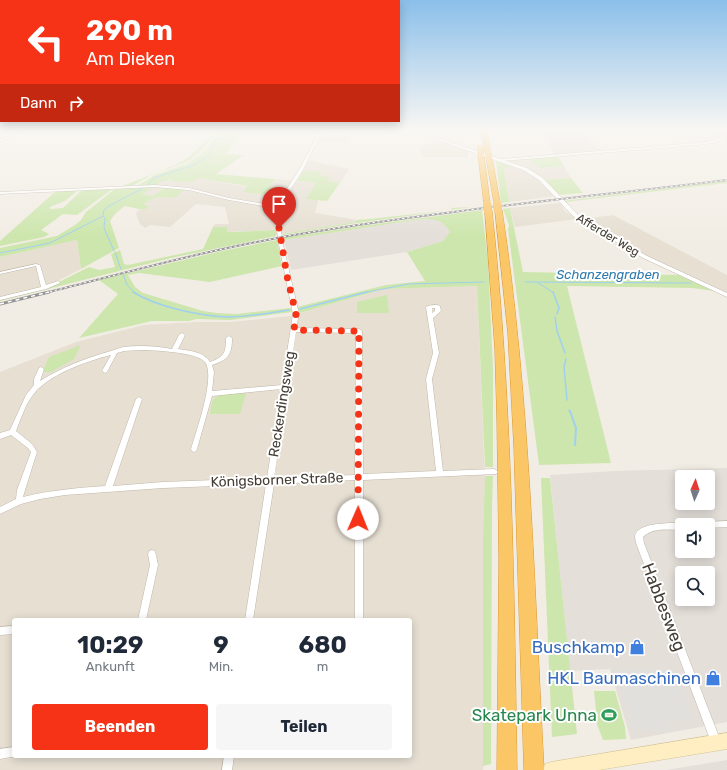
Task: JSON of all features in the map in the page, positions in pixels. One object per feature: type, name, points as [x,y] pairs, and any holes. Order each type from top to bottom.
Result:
[{"type":"highway","points":[[483,165],[508,280],[520,448],[534,770]]},
{"type":"highway","points":[[489,165],[500,333],[504,449],[507,770]]},
{"type":"main road","points":[[550,770],[721,741]]},
{"type":"street","points":[[0,192],[150,186],[189,189],[229,199],[278,207],[304,165]]},
{"type":"street","name":"Afferder Weg","points":[[516,165],[538,176],[577,217],[650,259],[727,295]]},
{"type":"street","name":"Reckerdingsweg","points":[[249,618],[294,330],[295,310],[280,240],[278,207]]},
{"type":"street","points":[[0,273],[35,262],[38,265],[44,288]]},
{"type":"street","points":[[0,299],[44,288],[58,282]]},
{"type":"street","points":[[430,318],[436,353],[429,378],[440,474]]},
{"type":"street","points":[[294,330],[359,331],[359,618]]},
{"type":"street","points":[[175,350],[182,335]]},
{"type":"street","points":[[209,364],[224,358],[228,354],[230,347],[229,338]]},
{"type":"street","points":[[0,436],[12,432],[29,395],[37,386],[53,375],[79,362],[125,348],[175,350],[205,358],[209,364],[212,378],[194,449]]},
{"type":"street","points":[[106,371],[115,352]]},
{"type":"street","points":[[37,386],[37,379],[41,369]]},
{"type":"street","points":[[209,394],[244,391],[254,388],[284,387]]},
{"type":"street","points":[[108,489],[139,398]]},
{"type":"street","points":[[12,432],[30,446],[34,452],[19,502]]},
{"type":"street","name":"Königsborner Straße","points":[[0,511],[19,502],[65,492],[270,480],[494,472]]},
{"type":"street","points":[[715,525],[727,524]]},
{"type":"street","name":"Habbesweg","points":[[675,526],[643,530],[639,536],[640,543],[721,741]]},
{"type":"street","points":[[142,618],[154,565],[152,554]]},
{"type":"street","points":[[0,631],[12,630]]},
{"type":"street","points":[[0,754],[12,752]]},
{"type":"street","points":[[227,770],[229,758]]},
{"type":"shaded area","points":[[306,165],[330,165],[349,169],[340,183],[327,181],[320,176],[322,172],[303,171]]},
{"type":"shaded area","points":[[536,165],[541,168],[564,166],[571,178],[544,180],[546,186],[554,196],[509,202],[504,167]]},
{"type":"shaded area","points":[[198,178],[247,187],[244,192],[275,187],[269,187],[275,179],[316,183],[307,199],[318,200],[315,213],[357,220],[357,222],[276,235],[275,230],[227,232],[227,227],[213,227],[215,224],[229,224],[225,207],[196,204],[170,227],[150,225],[145,228],[140,224],[136,214],[138,210],[144,210],[149,205],[144,204],[149,200],[162,197],[175,198],[164,188],[153,196],[142,194],[160,182],[170,179],[192,182]]},
{"type":"shaded area","points":[[560,203],[565,211],[577,219],[515,227],[510,208]]},
{"type":"shaded area","points":[[613,215],[727,275],[727,293],[656,261],[584,219]]},
{"type":"shaded area","points":[[434,219],[445,224],[450,232],[443,241],[407,252],[291,270],[284,240],[415,220]]},
{"type":"shaded area","points":[[77,240],[81,269],[49,285],[0,298],[0,257]]},
{"type":"shaded area","points":[[477,286],[485,479],[483,538],[483,770],[0,770],[0,372],[76,342],[144,325],[231,322],[290,316],[384,289]]},
{"type":"shaded area","points":[[727,468],[727,722],[631,740],[610,669],[570,671],[550,475],[614,471]]},
{"type":"shaded area","points":[[614,669],[675,671],[694,721],[668,720],[671,730],[632,729]]},
{"type":"shaded area","points":[[727,760],[727,770],[666,770]]},
{"type":"green space","points":[[176,165],[179,165],[153,174],[134,185],[120,187]]},
{"type":"green space","points":[[184,165],[229,165],[216,174],[275,179],[269,187],[276,187],[270,195],[243,192],[247,186],[198,178],[192,182],[171,181],[172,179],[160,182],[155,186],[137,186],[155,175]]},
{"type":"green space","points":[[496,165],[512,165],[514,166],[504,168],[509,202],[501,203]]},
{"type":"green space","points":[[536,165],[564,166],[541,168]]},
{"type":"green space","points":[[303,171],[322,171],[320,176],[330,177],[328,181],[340,183],[327,201],[306,199],[316,183],[297,181]]},
{"type":"green space","points":[[571,178],[583,193],[557,195],[544,180]]},
{"type":"green space","points":[[727,181],[727,183],[565,202],[563,201]]},
{"type":"green space","points":[[153,187],[142,194],[153,196],[164,188],[184,190],[175,198],[163,197],[147,201],[144,204],[149,206],[144,210],[125,206],[121,209],[110,221],[119,248],[81,269],[77,240],[0,257],[0,248],[57,236],[75,225],[81,220],[86,212],[116,188]]},
{"type":"green space","points":[[110,188],[111,190],[77,215],[63,214],[41,230],[49,234],[44,237],[0,246],[0,241],[56,191],[77,191],[65,201],[50,207],[50,209],[63,208],[81,191]]},
{"type":"green space","points":[[472,207],[452,210],[451,208]]},
{"type":"green space","points":[[510,208],[523,272],[679,275],[714,291],[692,288],[567,286],[611,463],[539,465],[508,229],[509,225],[503,209]]},
{"type":"green space","points":[[482,210],[488,262],[493,368],[493,467],[485,467],[477,286],[384,289],[300,313],[297,307],[386,285],[425,281],[407,252],[443,241],[450,232],[447,227],[439,221],[431,219],[415,220],[284,240],[283,238]]},
{"type":"green space","points":[[445,211],[283,235],[356,222],[357,220]]},
{"type":"green space","points":[[213,227],[227,227],[227,232],[276,230],[276,236],[171,258],[0,301],[51,286],[89,267],[99,270],[115,267],[111,254],[120,250],[124,264],[128,265],[203,249]]},
{"type":"green space","points":[[277,240],[282,266],[210,282],[139,273],[128,275],[135,287],[143,293],[203,311],[236,314],[291,308],[292,312],[231,320],[196,319],[189,321],[152,321],[79,338],[118,294],[99,280],[222,251]]},
{"type":"green space","points":[[387,295],[389,313],[357,313],[357,302]]},
{"type":"green space","points":[[81,345],[74,359],[51,372],[42,372],[49,357]]},
{"type":"green space","points":[[246,393],[240,414],[210,414],[212,402],[217,396]]},
{"type":"green space","points":[[485,476],[493,476],[491,764],[483,766],[483,538]]},
{"type":"green space","points":[[541,478],[550,478],[577,734],[552,737]]},
{"type":"green space","name":"Skatepark Unna","points":[[594,691],[615,691],[625,727],[626,739],[603,740],[595,719],[596,711]]},
{"type":"waterway","points":[[147,186],[154,178],[194,165]]},
{"type":"waterway","points":[[103,216],[104,210],[109,206],[145,187]]},
{"type":"waterway","points":[[0,253],[50,243],[103,216]]},
{"type":"waterway","name":"Schanzengraben","points":[[103,216],[105,218],[104,228],[114,251]]},
{"type":"waterway","name":"Schanzengraben","points":[[115,252],[121,269]]},
{"type":"waterway","name":"Schanzengraben","points":[[123,274],[127,285],[135,293]]},
{"type":"waterway","name":"Schanzengraben","points":[[363,293],[408,284],[484,282]]},
{"type":"waterway","name":"Schanzengraben","points":[[525,282],[691,283]]},
{"type":"waterway","points":[[538,283],[553,292]]},
{"type":"waterway","points":[[553,292],[559,308],[557,314]]},
{"type":"waterway","name":"Schanzengraben","points":[[135,293],[166,306],[205,315],[228,317],[258,315],[289,310]]},
{"type":"waterway","name":"Schanzengraben","points":[[300,309],[363,293]]},
{"type":"waterway","points":[[555,317],[557,331],[565,353]]},
{"type":"waterway","points":[[566,359],[564,367],[567,400]]},
{"type":"waterway","points":[[570,411],[576,428],[575,445]]},
{"type":"railway","points":[[47,292],[208,252],[306,233],[411,217],[727,180]]},
{"type":"railway","points":[[0,304],[47,292]]},
{"type":"place","name":"Buschkamp","points":[[637,647]]},
{"type":"place","name":"HKL Baumaschinen","points":[[713,678]]},
{"type":"place","name":"Skatepark Unna","points":[[609,715]]},
{"type":"route","points":[[279,228],[287,276],[296,314],[294,330],[359,331],[358,519]]}]
